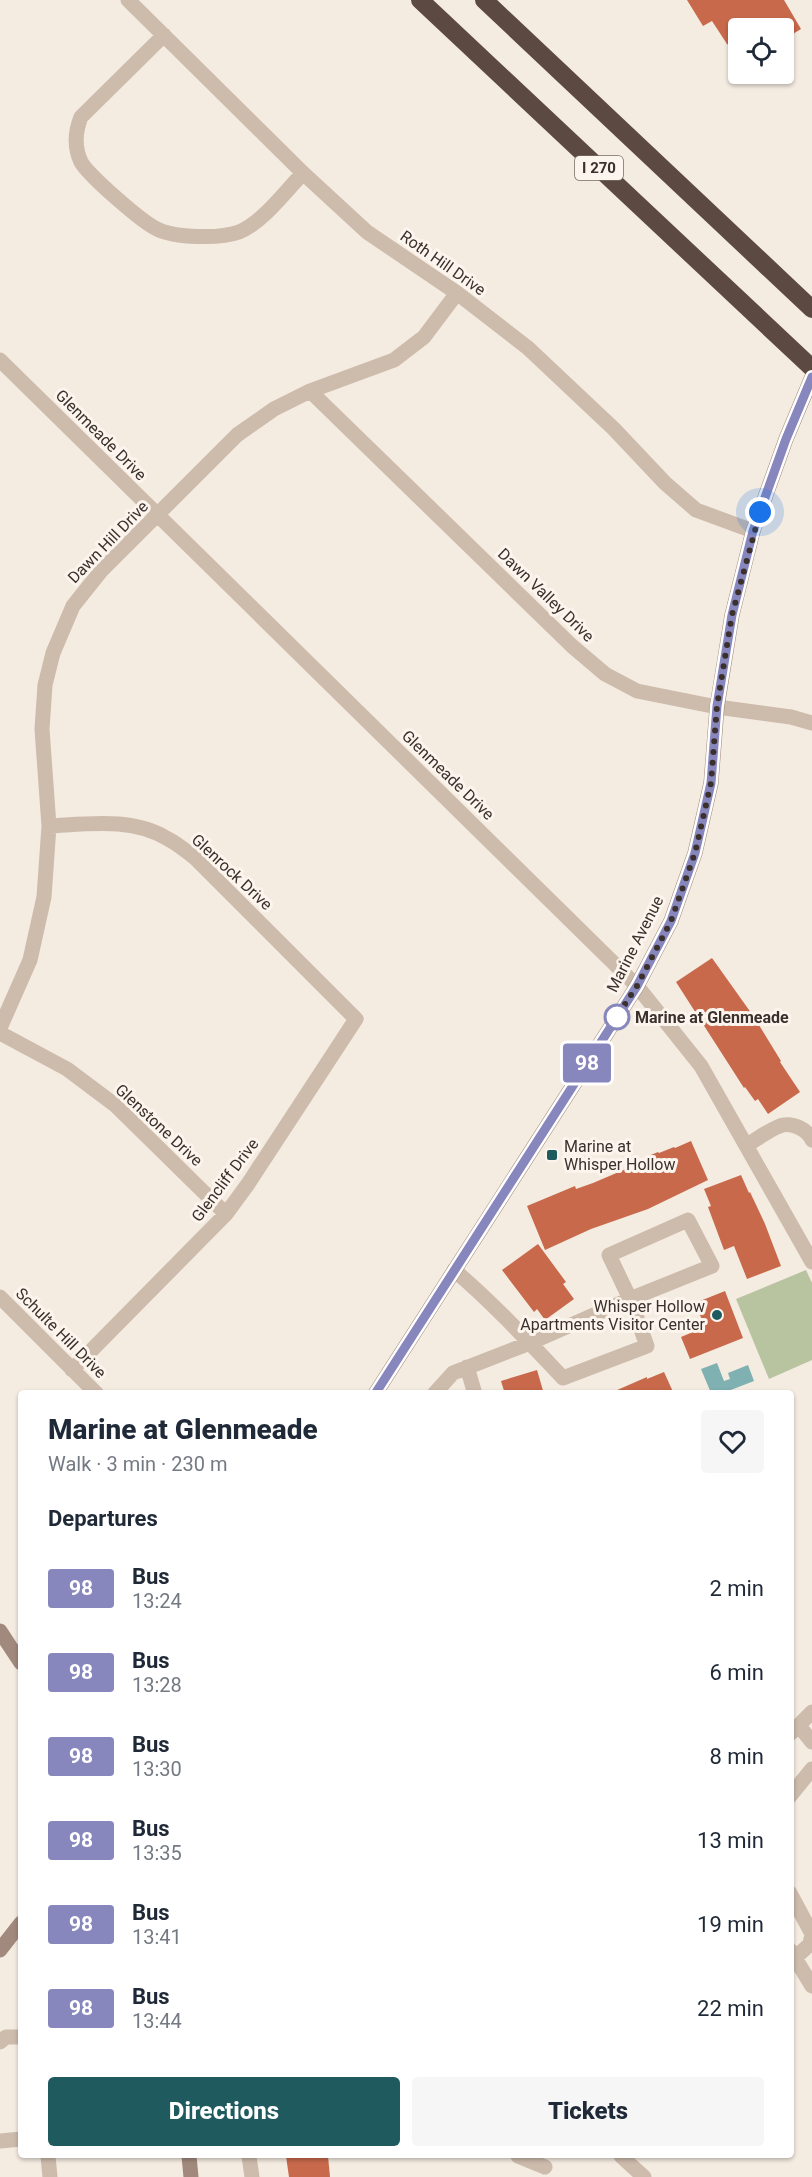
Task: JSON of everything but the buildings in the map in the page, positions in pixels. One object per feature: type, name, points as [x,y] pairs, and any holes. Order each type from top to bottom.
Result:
[{"type":"highway","name":"I 270","points":[[420,0],[812,368]]},
{"type":"highway","name":"I 270","points":[[484,0],[806,303]]},
{"type":"main road","name":"Marine Avenue","points":[[378,1390],[637,986],[671,921],[695,853],[711,783],[717,706],[732,615],[753,531],[812,377]]},
{"type":"main road","points":[[0,1631],[18,1658]]},
{"type":"main road","points":[[0,1950],[18,1927]]},
{"type":"main road","points":[[189,2158],[191,2177]]},
{"type":"street","name":"Roth Hill Drive","points":[[128,0],[303,173],[367,232],[457,293],[528,348],[614,429],[665,483],[696,510],[753,531]]},
{"type":"street","points":[[164,35],[81,117],[75,131],[76,146],[81,162],[90,173],[141,218],[157,229],[176,235],[214,236],[238,233],[253,224],[303,173]]},
{"type":"street","name":"Dawn Hill Drive","points":[[0,1028],[30,960],[44,897],[49,826],[42,729],[45,685],[53,653],[74,606],[101,572],[237,435],[274,409],[310,390],[394,360],[424,337],[457,293]]},
{"type":"street","name":"Glenmeade Drive","points":[[0,360],[637,986],[701,1066],[812,1262]]},
{"type":"street","name":"Dawn Valley Drive","points":[[310,390],[572,646],[605,674],[637,691],[791,717],[812,723]]},
{"type":"street","name":"Glenrock Drive","points":[[49,826],[110,823],[142,828],[167,838],[195,858],[356,1019]]},
{"type":"street","name":"Glencliff Drive","points":[[72,1370],[226,1214],[255,1174],[356,1019]]},
{"type":"street","name":"Glenstone Drive","points":[[0,1033],[67,1069],[115,1105],[226,1214]]},
{"type":"street","points":[[747,1145],[782,1125],[796,1126],[809,1134],[812,1140]]},
{"type":"street","points":[[438,1390],[453,1373],[530,1343],[630,1299],[712,1266],[688,1220],[609,1255],[630,1299],[647,1346],[563,1378],[530,1343],[454,1270]]},
{"type":"street","name":"Schulte Hill Drive","points":[[0,1297],[93,1390]]},
{"type":"street","points":[[467,1367],[474,1390]]},
{"type":"street","points":[[812,1712],[795,1730],[812,1742]]},
{"type":"street","points":[[794,1791],[812,1770]]},
{"type":"street","points":[[794,1900],[812,1934],[810,1944],[794,1953]]},
{"type":"street","points":[[794,1956],[812,1986]]},
{"type":"street","points":[[0,2042],[6,2037],[18,2037]]},
{"type":"street","points":[[0,2141],[18,2139]]},
{"type":"street","points":[[48,2158],[50,2177]]},
{"type":"street","points":[[249,2158],[252,2177]]},
{"type":"street","points":[[523,2158],[545,2167]]},
{"type":"street","points":[[623,2158],[644,2177]]},
{"type":"green space","points":[[806,1270],[812,1283],[812,1360],[769,1379],[736,1299]]},
{"type":"water","points":[[717,1363],[724,1381],[730,1379],[728,1373],[748,1365],[754,1381],[731,1390],[710,1390],[701,1369]]},
{"type":"bus line","name":"98","points":[[377,1390],[637,986],[671,921],[695,853],[711,783],[717,706],[732,615],[753,531],[786,439],[812,377]]},
{"type":"place","name":"Marine at Glenmeade","points":[[617,1017]]},
{"type":"place","name":"Marine at Whisper Hollow","points":[[552,1155]]},
{"type":"place","name":"Whisper Hollow Apartments Visitor Center","points":[[717,1315]]},
{"type":"route","points":[[617,1017],[612,1024],[637,986],[671,921],[695,853],[711,783],[717,706],[732,615],[760,512]]}]
